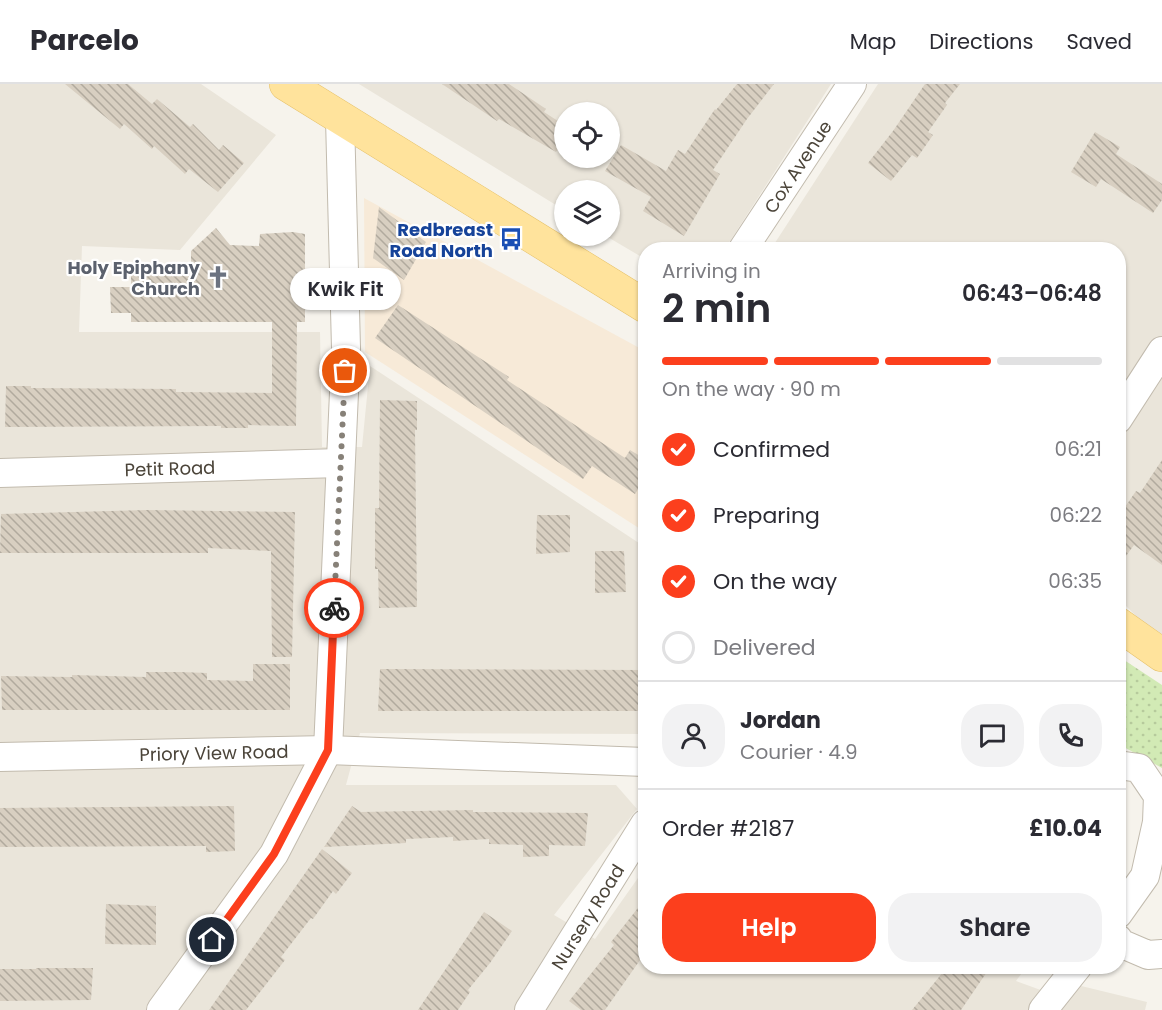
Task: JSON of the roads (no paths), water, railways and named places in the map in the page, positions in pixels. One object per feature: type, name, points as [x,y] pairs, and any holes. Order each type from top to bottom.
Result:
[{"type":"main road","points":[[286,84],[638,302]]},
{"type":"main road","points":[[295,84],[340,119]]},
{"type":"main road","points":[[1126,630],[1162,655]]},
{"type":"street","name":"Cox Avenue","points":[[748,242],[852,84]]},
{"type":"street","points":[[162,1010],[274,854],[328,750],[346,348],[340,119]]},
{"type":"street","points":[[1126,407],[1162,351]]},
{"type":"street","name":"Petit Road","points":[[0,473],[340,463]]},
{"type":"street","name":"Priory View Road","points":[[0,757],[328,750],[638,762]]},
{"type":"street","points":[[1126,766],[1139,768],[1158,796],[1157,822],[1145,876],[1126,903]]},
{"type":"street","name":"Nursery Road","points":[[529,1010],[638,835]]},
{"type":"street","points":[[1126,946],[1148,955],[1162,954]]},
{"type":"street","points":[[1043,1010],[1072,974]]},
{"type":"place","name":"Redbreast Road North","points":[[511,239]]},
{"type":"place","name":"Holy Epiphany Church","points":[[218,277]]},
{"type":"place","name":"Kwik Fit","points":[[345,371]]}]
